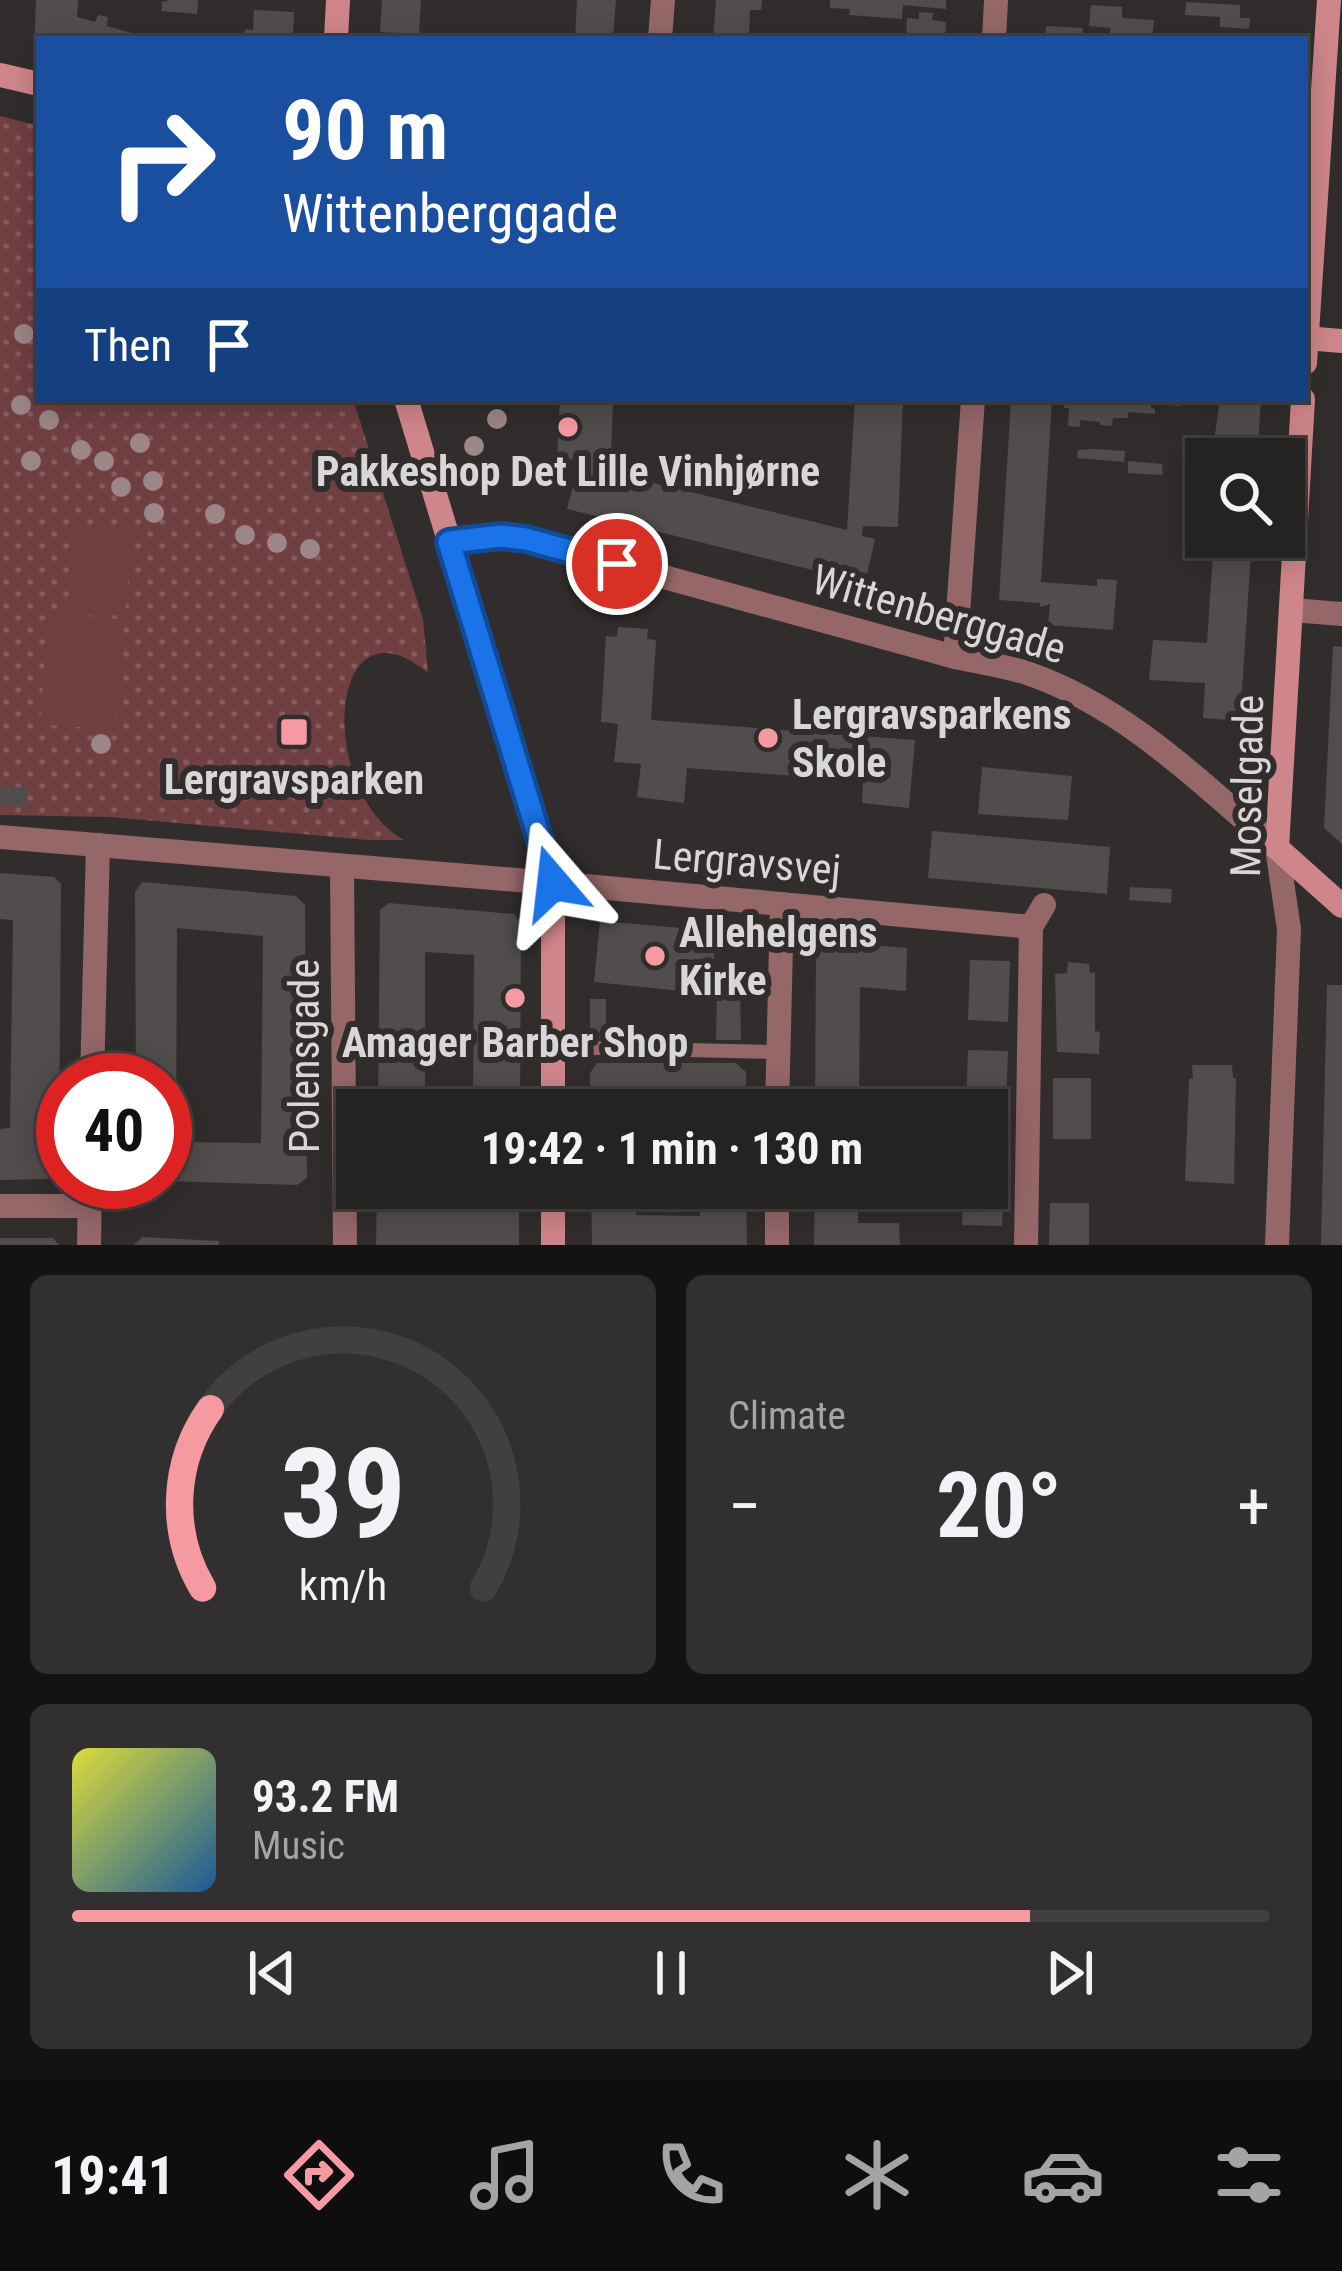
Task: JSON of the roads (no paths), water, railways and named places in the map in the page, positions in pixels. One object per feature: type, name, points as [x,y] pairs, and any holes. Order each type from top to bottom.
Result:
[{"type":"street","points":[[336,36],[338,0]]},
{"type":"street","points":[[661,36],[663,0]]},
{"type":"street","points":[[994,36],[996,0]]},
{"type":"street","points":[[1308,324],[1334,45],[1329,0]]},
{"type":"street","points":[[0,75],[36,83]]},
{"type":"street","points":[[1308,346],[1342,341]]},
{"type":"street","points":[[407,402],[553,883],[553,1089]]},
{"type":"street","points":[[955,657],[973,402]]},
{"type":"street","name":"Moselgade","points":[[1277,1245],[1289,929],[1277,848],[1303,402]]},
{"type":"street","name":"Wittenberggade","points":[[449,542],[501,536],[533,540],[1027,673],[1140,730],[1342,906]]},
{"type":"street","points":[[1292,610],[1342,614]]},
{"type":"street","name":"Lergravsvej","points":[[0,837],[782,904],[1038,916],[1026,1245]]},
{"type":"street","points":[[93,1053],[98,844]]},
{"type":"street","name":"Polensgade","points":[[341,866],[345,1245]]},
{"type":"street","points":[[778,1089],[782,904]]},
{"type":"street","points":[[0,1206],[36,1201]]},
{"type":"street","points":[[89,1209],[89,1245]]},
{"type":"street","points":[[553,1209],[553,1245]]},
{"type":"street","points":[[777,1209],[777,1245]]},
{"type":"lane","points":[[553,1047],[778,1052]]},
{"type":"place","name":"Pakkeshop Det Lille Vinhjørne","points":[[568,427]]},
{"type":"place","name":"Lergravsparken","points":[[294,732]]},
{"type":"place","name":"Lergravsparkens Skole","points":[[768,738]]},
{"type":"place","name":"Allehelgens Kirke","points":[[655,956]]},
{"type":"place","name":"Amager Barber Shop","points":[[515,998]]}]
